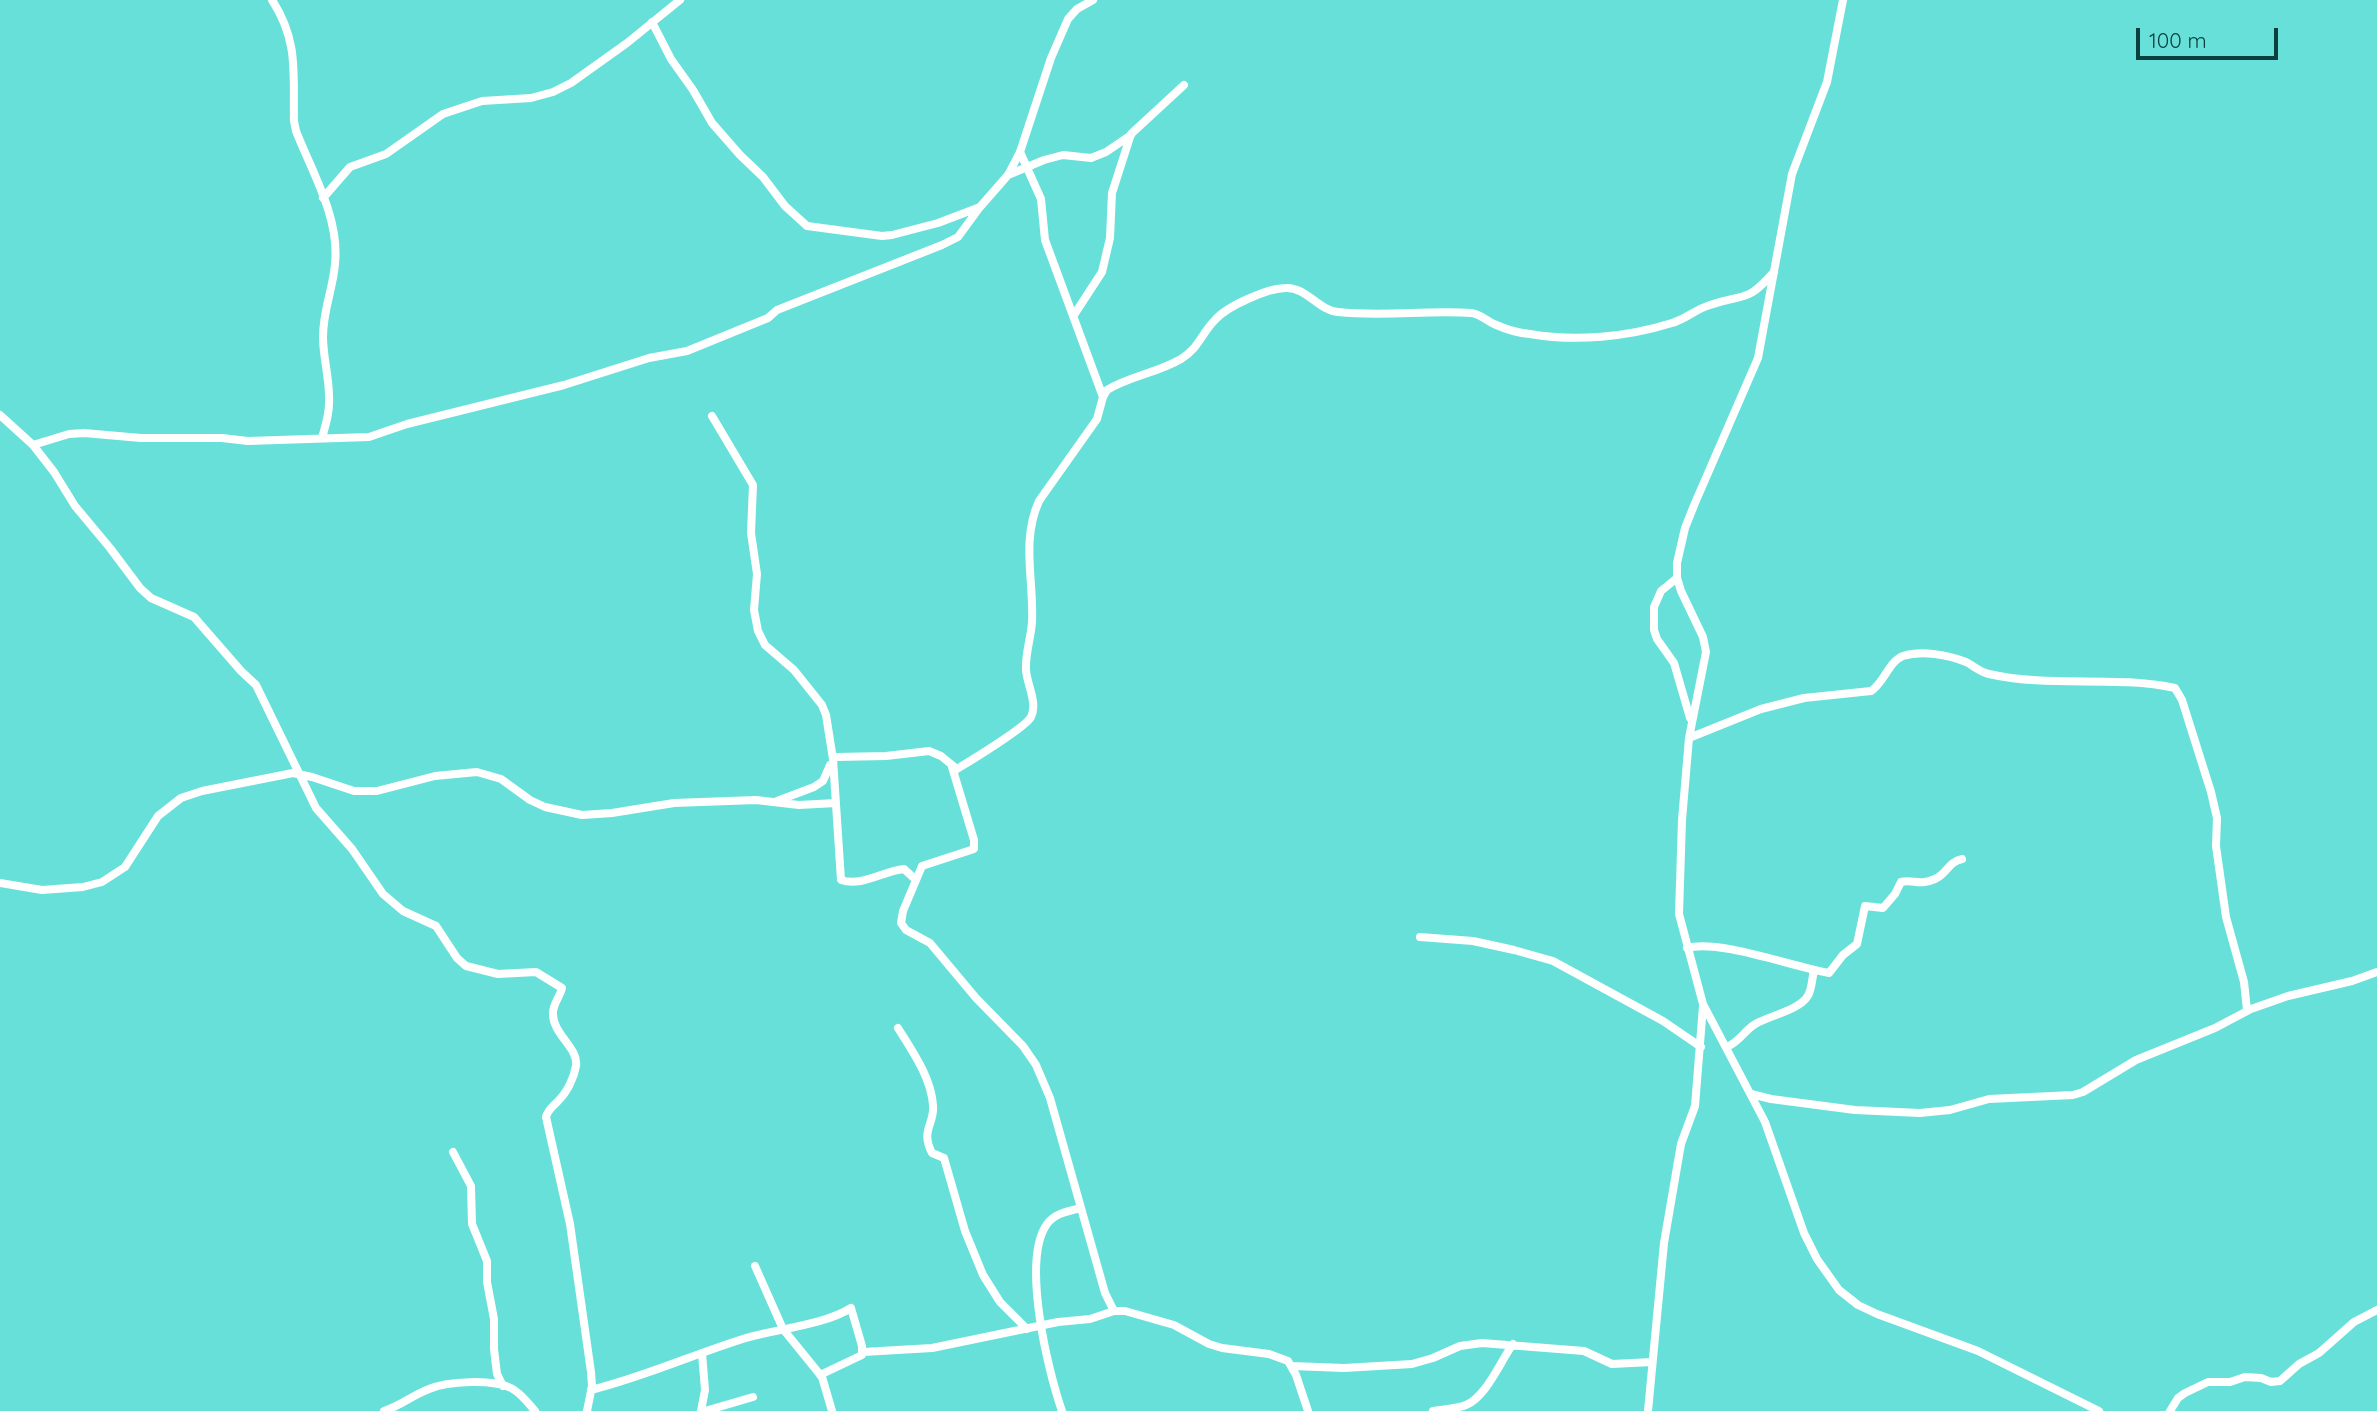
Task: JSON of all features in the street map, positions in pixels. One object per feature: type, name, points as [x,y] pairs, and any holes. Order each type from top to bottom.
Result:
[{"type":"street","points":[[272,0],[287,27],[292,43],[294,121],[323,198],[334,238],[336,261],[323,318],[329,402],[322,438]]},
{"type":"street","points":[[323,198],[350,167],[386,154],[443,114],[482,101],[531,98],[553,92],[597,64],[680,0]]},
{"type":"street","points":[[33,445],[69,434],[84,433],[141,438],[222,438],[248,441],[369,437],[407,424],[564,385],[649,358],[687,351],[768,318],[777,310],[942,245],[958,237],[980,206],[1008,175],[1020,152],[1058,39],[1068,19],[1077,9],[1093,0]]},
{"type":"street","points":[[1843,0],[1827,82],[1792,174],[1759,358],[1685,528],[1677,562],[1677,578],[1703,637],[1706,652],[1689,738],[1682,820],[1679,914],[1703,1004],[1765,1122],[1804,1233],[1817,1259],[1839,1290],[1858,1305],[1877,1314],[1978,1351],[2099,1411]]},
{"type":"street","points":[[652,22],[671,59],[712,123],[763,177],[785,206],[807,226],[882,236],[938,223],[980,206]]},
{"type":"street","points":[[1008,175],[1063,155],[1091,158],[1106,152],[1131,134],[1184,85]]},
{"type":"street","points":[[1074,315],[1101,272],[1110,238],[1112,193],[1131,134]]},
{"type":"street","points":[[1020,152],[1041,200],[1045,240],[1103,397]]},
{"type":"street","points":[[952,768],[957,769],[1020,730],[1030,719],[1033,702],[1026,660],[1032,619],[1028,536],[1040,501],[1097,419],[1107,390],[1182,358],[1196,347],[1212,322],[1221,314],[1284,287],[1296,289],[1320,306],[1337,312],[1397,315],[1474,313],[1494,324],[1526,334],[1555,338],[1597,337],[1671,324],[1711,304],[1740,299],[1752,294],[1773,272]]},
{"type":"street","points":[[0,415],[33,445],[75,506],[140,588],[151,598],[194,617],[256,685],[316,808],[352,849],[383,894],[404,911],[436,926],[457,958],[466,966],[487,973],[536,972],[562,988],[554,1004],[553,1018],[575,1054],[576,1068],[564,1094],[546,1116],[570,1224],[591,1372],[591,1390],[586,1411]]},
{"type":"street","points":[[712,416],[750,478],[754,491],[751,503],[751,533],[757,575],[754,610],[758,631],[773,654],[793,670],[822,705],[826,715],[841,880],[857,881],[904,869],[916,880]]},
{"type":"street","points":[[1677,578],[1661,591],[1654,607],[1654,630],[1674,663],[1691,721]]},
{"type":"street","points":[[1689,738],[1761,709],[1804,698],[1871,691],[1896,661],[1915,654],[1944,655],[1985,673],[2010,678],[2122,682],[2175,688],[2182,700],[2217,818],[2217,846],[2225,917],[2238,956],[2247,1010]]},
{"type":"street","points":[[776,802],[823,781],[836,757],[929,751],[941,756],[952,768],[974,839],[974,849],[924,865],[903,911],[903,927],[930,943],[983,1006],[1023,1046],[1036,1065],[1050,1098],[1105,1293],[1114,1311]]},
{"type":"street","points":[[0,884],[42,890],[83,887],[102,882],[125,867],[158,816],[181,798],[202,791],[300,773],[355,791],[377,791],[435,776],[477,772],[501,779],[530,800],[545,807],[582,815],[674,803],[836,803]]},
{"type":"street","points":[[1687,948],[1700,945],[1829,972],[1843,954],[1857,944],[1865,906],[1883,908],[1901,882],[1918,884],[1937,878],[1952,862],[1962,859]]},
{"type":"street","points":[[1420,937],[1473,941],[1553,961],[1663,1021],[1700,1047]]},
{"type":"street","points":[[1727,1046],[1742,1038],[1755,1024],[1800,1004],[1809,996],[1814,970]]},
{"type":"street","points":[[1751,1094],[1855,1110],[1920,1113],[1950,1110],[1989,1098],[2073,1095],[2083,1092],[2136,1060],[2215,1028],[2247,1010],[2288,996],[2352,981],[2377,971]]},
{"type":"street","points":[[1648,1411],[1664,1243],[1681,1144],[1695,1106],[1703,1004]]},
{"type":"street","points":[[898,1028],[928,1082],[934,1106],[927,1128],[928,1144],[932,1153],[944,1158],[965,1231],[982,1275],[1000,1302],[1027,1329]]},
{"type":"street","points":[[1701,1035],[1710,1030],[1718,1032]]},
{"type":"street","points":[[453,1152],[471,1185],[472,1224],[487,1261],[497,1374],[503,1386]]},
{"type":"street","points":[[1062,1411],[1040,1327],[1037,1261],[1041,1236],[1046,1226],[1058,1215],[1081,1208]]},
{"type":"street","points":[[755,1266],[783,1329],[820,1375],[832,1411]]},
{"type":"street","points":[[591,1390],[619,1383],[747,1338],[844,1312],[850,1308],[863,1352]]},
{"type":"street","points":[[2170,1411],[2178,1398],[2208,1382],[2230,1382],[2245,1377],[2280,1381],[2299,1364],[2319,1353],[2354,1322],[2377,1310]]},
{"type":"street","points":[[820,1375],[858,1358],[863,1352],[932,1348],[1114,1311],[1132,1313],[1174,1325],[1222,1348],[1281,1358],[1292,1366],[1344,1368],[1412,1364],[1460,1346],[1482,1343],[1584,1351],[1612,1364],[1652,1362]]},
{"type":"street","points":[[1433,1411],[1464,1406],[1483,1393],[1497,1366],[1513,1344]]},
{"type":"street","points":[[702,1353],[705,1390],[703,1411],[753,1397]]},
{"type":"street","points":[[1292,1366],[1308,1411]]},
{"type":"street","points":[[384,1411],[436,1386],[480,1383],[511,1388],[526,1399],[535,1411]]}]
